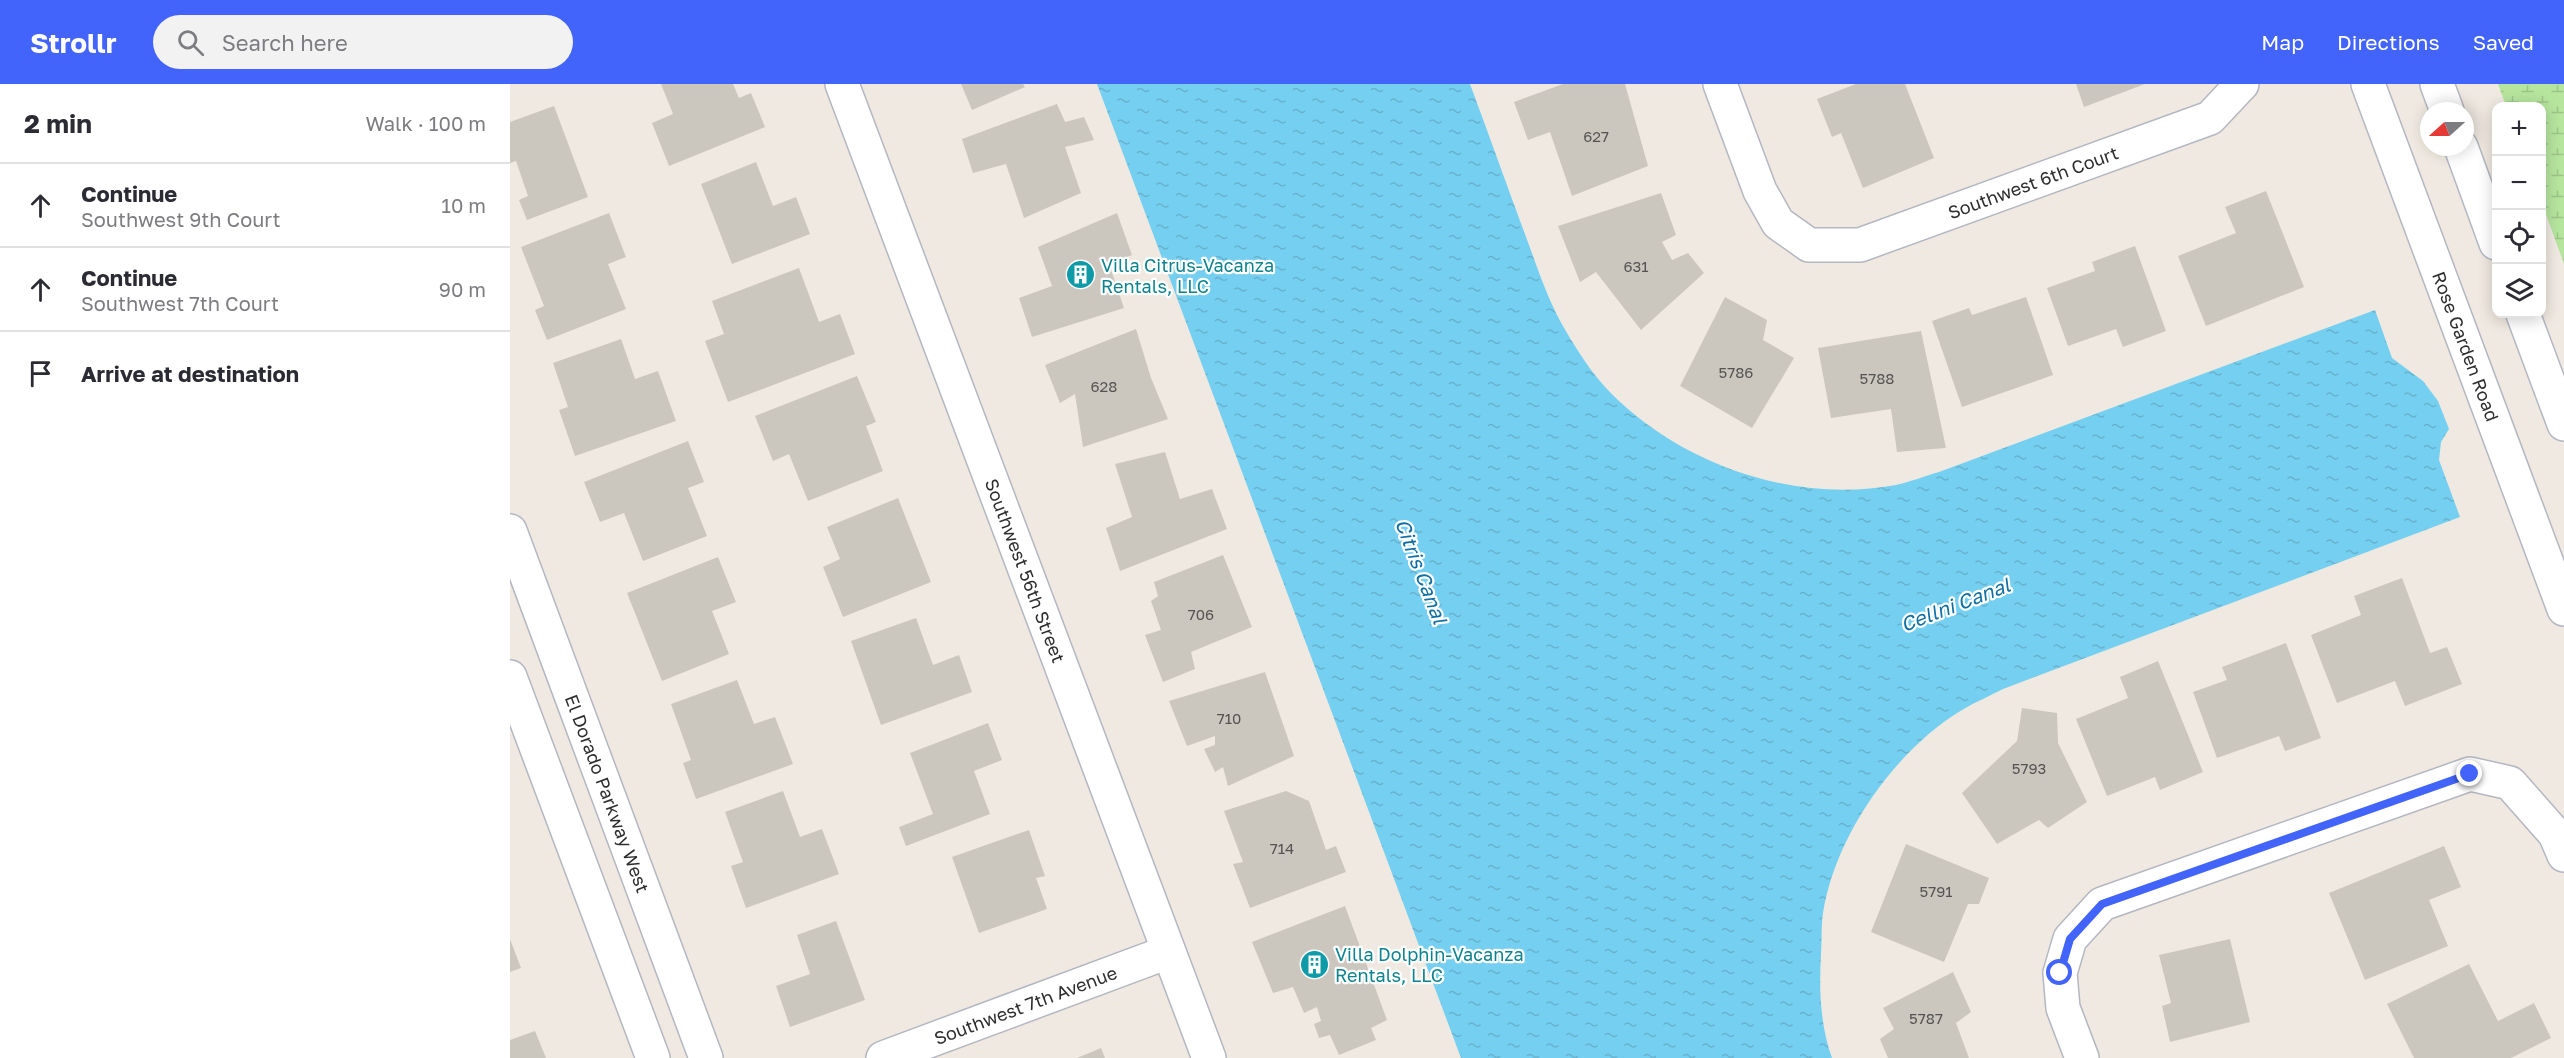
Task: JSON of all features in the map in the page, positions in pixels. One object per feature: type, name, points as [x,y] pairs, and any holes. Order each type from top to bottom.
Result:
[{"type":"street","name":"Southwest 56th Street","points":[[842,84],[1209,1058]]},
{"type":"street","name":"Southwest 6th Court","points":[[1720,84],[1760,191],[1778,223],[1809,245],[1860,245],[2210,118],[2242,84]]},
{"type":"street","name":"Rose Garden Road","points":[[2368,84],[2564,609]]},
{"type":"street","points":[[2437,84],[2444,102]]},
{"type":"street","points":[[2464,156],[2492,232]]},
{"type":"street","points":[[2524,318],[2564,424]]},
{"type":"street","name":"El Dorado Parkway West","points":[[510,531],[706,1058]]},
{"type":"street","points":[[510,677],[653,1058]]},
{"type":"street","points":[[2082,1058],[2063,1008],[2060,973],[2070,939],[2102,904],[2470,774],[2510,783],[2555,834],[2564,855]]},
{"type":"street","name":"Southwest 7th Avenue","points":[[883,1058],[1168,952]]},
{"type":"green space","points":[[2498,84],[2564,84],[2564,264],[2546,214],[2546,102],[2505,102]]},
{"type":"water","points":[[1097,84],[1470,84],[1549,298],[1584,360],[1611,394],[1648,425],[1712,462],[1748,475],[1784,484],[1822,489],[1859,489],[1901,484],[1939,472],[2375,310],[2392,358],[2423,381],[2438,401],[2449,429],[2441,442],[2439,460],[2460,517],[2003,689],[1967,707],[1937,727],[1892,772],[1872,798],[1840,854],[1830,884],[1822,918],[1820,980],[1823,1020],[1832,1058],[1461,1058]]},
{"type":"building","points":[[661,84],[733,84],[739,98],[751,93],[765,127],[669,166],[652,123],[673,114]]},
{"type":"building","points":[[961,84],[1023,84],[1025,87],[972,110]]},
{"type":"building","points":[[1563,84],[1625,84],[1648,166],[1572,196],[1550,132],[1528,140],[1514,102]]},
{"type":"building","points":[[1856,84],[1905,84],[1934,158],[1863,188],[1841,133],[1832,137],[1817,99]]},
{"type":"building","points":[[2076,84],[2145,84],[2084,107]]},
{"type":"building","points":[[1057,104],[1065,122],[1084,117],[1094,140],[1065,147],[1081,193],[1024,218],[1006,164],[973,173],[962,139]]},
{"type":"building","points":[[554,106],[588,197],[527,220],[519,200],[528,196],[516,161],[510,163],[510,122]]},
{"type":"building","points":[[756,162],[773,206],[796,197],[810,234],[732,264],[701,184]]},
{"type":"building","points":[[2266,191],[2304,287],[2206,326],[2178,256],[2236,233],[2225,207]]},
{"type":"building","points":[[1661,193],[1676,235],[1662,242],[1672,260],[1688,253],[1704,273],[1641,330],[1596,272],[1580,282],[1558,226]]},
{"type":"building","points":[[609,213],[626,257],[608,264],[626,309],[547,340],[535,310],[544,306],[521,247]]},
{"type":"building","name":"Villa Citrus-Vacanza Rentals, LLC","points":[[1117,213],[1132,255],[1109,264],[1124,308],[1032,337],[1019,298],[1052,286],[1038,247]]},
{"type":"building","points":[[2135,246],[2166,331],[2123,347],[2116,329],[2068,346],[2047,288],[2095,271],[2092,262]]},
{"type":"building","points":[[799,268],[819,322],[840,314],[855,354],[728,402],[705,341],[724,334],[712,301]]},
{"type":"building","points":[[1725,297],[1767,320],[1763,340],[1794,358],[1752,428],[1680,386]]},
{"type":"building","points":[[2026,297],[2053,375],[1962,407],[1932,321],[1969,308],[1972,315]]},
{"type":"building","points":[[1136,329],[1151,378],[1168,419],[1083,447],[1075,394],[1060,403],[1045,365]]},
{"type":"building","points":[[1921,331],[1946,448],[1897,452],[1891,409],[1831,418],[1818,348]]},
{"type":"building","points":[[621,339],[635,379],[658,371],[676,421],[575,456],[559,410],[568,407],[553,363]]},
{"type":"building","points":[[857,376],[876,422],[866,426],[883,471],[808,501],[789,454],[773,461],[755,416]]},
{"type":"building","points":[[688,441],[704,482],[688,488],[707,536],[643,561],[624,513],[600,522],[584,482]]},
{"type":"building","points":[[1165,452],[1180,499],[1212,489],[1227,529],[1120,571],[1106,528],[1132,517],[1115,464]]},
{"type":"building","points":[[898,498],[931,582],[843,617],[823,567],[840,559],[827,527]]},
{"type":"building","points":[[1223,555],[1252,627],[1191,652],[1195,669],[1163,682],[1145,635],[1161,630],[1151,601],[1158,596],[1154,582]]},
{"type":"building","points":[[718,557],[736,602],[712,611],[729,654],[662,681],[627,593]]},
{"type":"building","points":[[2402,578],[2430,653],[2447,647],[2462,684],[2405,706],[2395,681],[2337,703],[2311,635],[2361,615],[2354,596]]},
{"type":"building","points":[[916,618],[933,665],[959,655],[972,692],[881,725],[851,641]]},
{"type":"building","points":[[2286,643],[2321,738],[2285,751],[2279,736],[2217,758],[2193,692],[2227,680],[2222,667]]},
{"type":"building","points":[[2158,661],[2203,772],[2160,790],[2155,777],[2107,796],[2076,719],[2128,698],[2120,677]]},
{"type":"building","points":[[1265,672],[1294,756],[1228,786],[1223,767],[1215,772],[1204,749],[1215,745],[1215,736],[1187,746],[1169,701]]},
{"type":"building","points":[[737,680],[754,724],[775,717],[793,764],[696,799],[683,763],[691,760],[671,704]]},
{"type":"building","points":[[2022,708],[2057,713],[2058,743],[2087,802],[2048,828],[2039,820],[1997,844],[1962,793],[2017,741]]},
{"type":"building","points":[[988,723],[1002,760],[974,771],[990,814],[906,846],[899,827],[933,814],[910,753]]},
{"type":"building","points":[[783,791],[800,837],[822,829],[839,874],[746,908],[731,866],[743,862],[725,812]]},
{"type":"building","points":[[1286,791],[1309,801],[1326,850],[1336,846],[1346,872],[1250,908],[1233,864],[1243,862],[1224,811]]},
{"type":"building","points":[[1029,830],[1045,876],[1036,878],[1047,909],[979,933],[952,857]]},
{"type":"building","points":[[1906,844],[1989,878],[1979,904],[1968,904],[1944,962],[1871,932]]},
{"type":"building","points":[[2444,846],[2461,887],[2429,900],[2448,946],[2365,980],[2329,893]]},
{"type":"building","name":"Villa Dolphin-Vacanza Rentals, LLC","points":[[1345,906],[1387,1020],[1371,1028],[1376,1040],[1339,1055],[1330,1035],[1319,1038],[1314,1024],[1321,1021],[1317,1007],[1304,1013],[1293,987],[1273,993],[1252,942]]},
{"type":"building","points":[[836,921],[865,1000],[790,1027],[776,986],[810,974],[797,935]]},
{"type":"building","points":[[510,939],[521,968],[510,972]]},
{"type":"building","points":[[2230,939],[2250,1022],[2170,1042],[2162,1006],[2171,1003],[2159,955]]},
{"type":"building","points":[[2469,964],[2498,1021],[2534,1003],[2551,1038],[2511,1058],[2414,1058],[2387,1004]]},
{"type":"building","points":[[1953,972],[1971,1012],[1956,1023],[1969,1058],[1888,1058],[1880,1039],[1894,1029],[1883,1008]]},
{"type":"building","points":[[535,1031],[546,1058],[510,1058],[510,1040]]},
{"type":"building","points":[[1101,1048],[1105,1058],[1077,1058]]},
{"type":"place","name":"Villa Citrus-Vacanza Rentals, LLC","points":[[1080,275]]},
{"type":"place","name":"Villa Dolphin-Vacanza Rentals, LLC","points":[[1314,964]]},
{"type":"route","points":[[2060,973],[2070,939],[2102,904],[2470,774]]},
{"type":"water label","name":"Citris Canal","points":[[1422,571]]},
{"type":"water label","name":"Cellni Canal","points":[[1955,604]]}]
